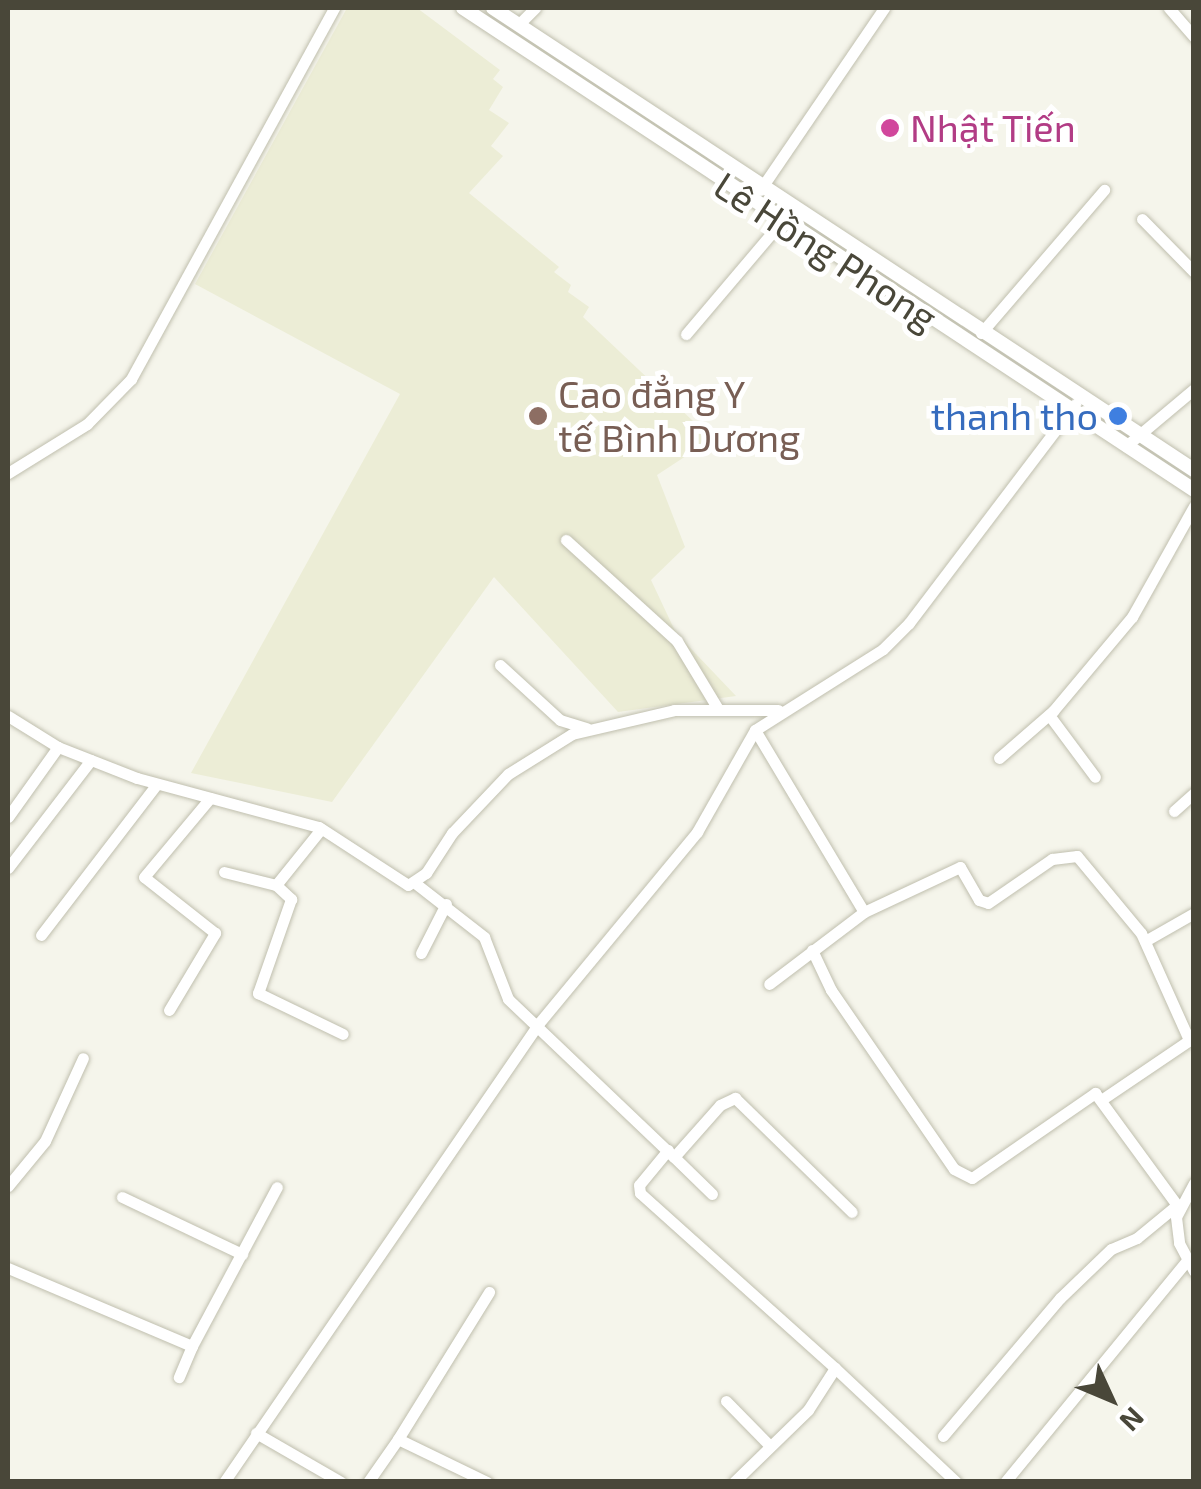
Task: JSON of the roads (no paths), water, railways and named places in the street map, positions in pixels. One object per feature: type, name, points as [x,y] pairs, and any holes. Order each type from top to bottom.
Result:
[{"type":"street","points":[[8,473],[87,424],[131,379],[334,8]]},
{"type":"street","name":"Lê Hồng Phong","points":[[463,8],[751,203],[1194,490]]},
{"type":"street","name":"Lê Hồng Phong","points":[[492,8],[760,190],[1194,470]]},
{"type":"street","points":[[518,25],[535,8]]},
{"type":"street","points":[[751,203],[884,8]]},
{"type":"street","points":[[1169,8],[1194,37]]},
{"type":"street","points":[[981,332],[1104,190]]},
{"type":"street","points":[[1142,219],[1194,272]]},
{"type":"street","points":[[686,334],[781,222]]},
{"type":"street","points":[[1126,446],[1194,390]]},
{"type":"street","points":[[224,1482],[539,1022],[697,832],[755,730],[780,710],[883,649],[909,623],[1080,397]]},
{"type":"street","points":[[999,758],[1049,715],[1148,594],[1194,506]]},
{"type":"street","points":[[566,540],[677,640],[718,709]]},
{"type":"street","points":[[500,665],[560,720],[587,728]]},
{"type":"street","points":[[8,716],[58,746],[157,784],[321,829],[408,885],[416,883],[508,774],[587,728],[646,714],[780,710]]},
{"type":"street","points":[[1049,715],[1095,777]]},
{"type":"street","points":[[755,730],[864,912]]},
{"type":"street","points":[[8,818],[58,746]]},
{"type":"street","points":[[8,868],[91,760]]},
{"type":"street","points":[[41,935],[157,784]]},
{"type":"street","points":[[1174,811],[1194,793]]},
{"type":"street","points":[[169,1010],[215,933],[144,877],[210,798]]},
{"type":"street","points":[[276,886],[321,829]]},
{"type":"street","points":[[769,984],[864,912],[960,866],[979,900],[988,903],[1052,859],[1077,856],[1145,941],[1191,1038],[1104,1098]]},
{"type":"street","points":[[224,872],[276,886],[291,899],[258,993],[344,1034]]},
{"type":"street","points":[[416,883],[484,938],[508,999],[539,1022],[712,1194]]},
{"type":"street","points":[[421,953],[446,904]]},
{"type":"street","points":[[1145,941],[1194,913]]},
{"type":"street","points":[[812,950],[832,990],[954,1169],[972,1178],[1095,1094],[1104,1098],[1177,1205],[1190,1267],[1006,1482]]},
{"type":"street","points":[[8,1186],[45,1141],[83,1058]]},
{"type":"street","points":[[852,1212],[735,1098],[720,1105],[639,1184],[640,1193],[956,1482]]},
{"type":"street","points":[[943,1436],[1060,1298],[1111,1250],[1137,1238],[1177,1205],[1194,1183]]},
{"type":"street","points":[[179,1378],[192,1346],[278,1188]]},
{"type":"street","points":[[122,1197],[242,1254]]},
{"type":"street","points":[[8,1268],[192,1346]]},
{"type":"street","points":[[368,1482],[489,1292]]},
{"type":"street","points":[[734,1482],[808,1410],[835,1368]]},
{"type":"street","points":[[726,1401],[770,1446]]},
{"type":"street","points":[[256,1433],[341,1482]]},
{"type":"street","points":[[398,1439],[487,1482]]},
{"type":"place","name":"Nhật Tiến","points":[[890,128]]},
{"type":"place","name":"Cao đẳng Y tế Bình Dương","points":[[538,416]]},
{"type":"place","name":"thanh tho","points":[[1118,416]]}]
